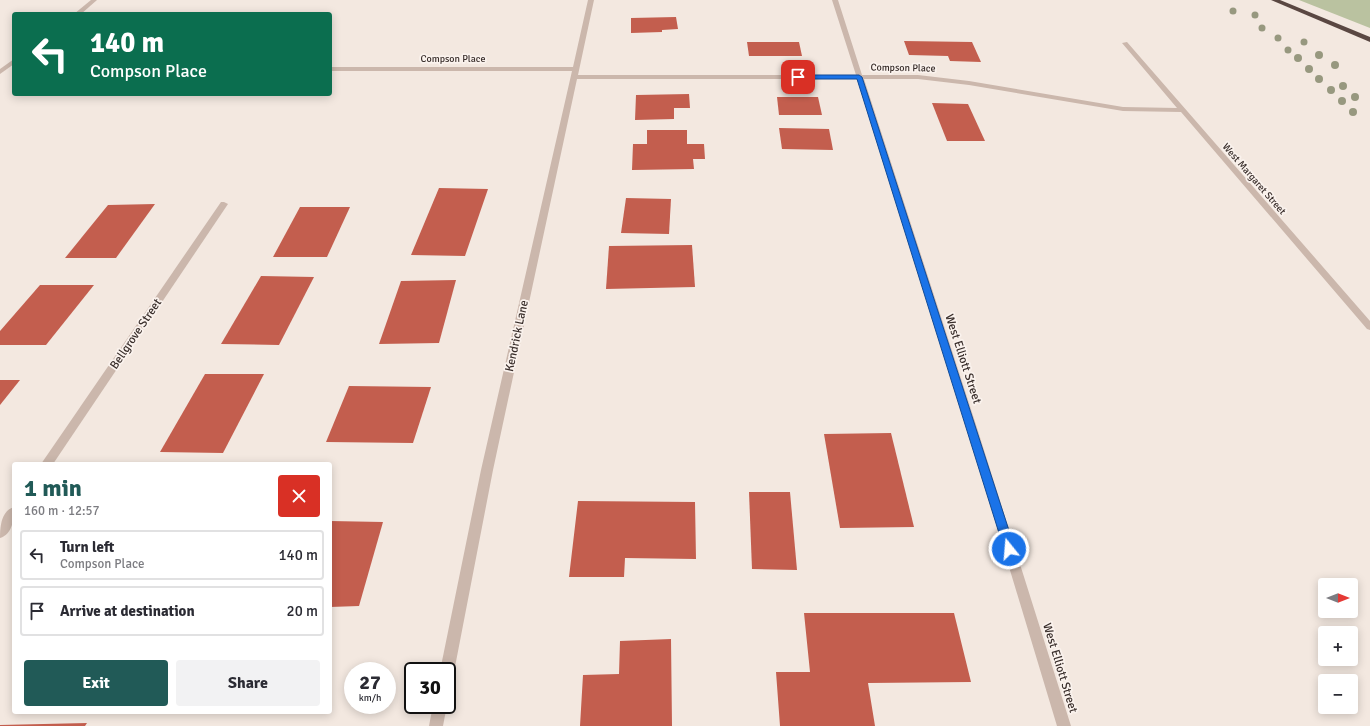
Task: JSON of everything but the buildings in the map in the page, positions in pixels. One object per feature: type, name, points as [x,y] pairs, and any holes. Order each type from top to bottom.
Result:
[{"type":"highway","points":[[1274,0],[1370,40]]},
{"type":"street","points":[[79,12],[94,0]]},
{"type":"street","name":"Kendrick Lane","points":[[449,662],[487,470],[590,0]]},
{"type":"street","name":"West Elliott Street","points":[[835,0],[973,431],[1064,726]]},
{"type":"street","name":"West Margaret Street","points":[[1125,44],[1370,327]]},
{"type":"street","points":[[1,71],[12,63]]},
{"type":"street","name":"Compson Place","points":[[332,68],[859,77],[918,76],[945,79],[1048,98],[1125,109],[1181,110]]},
{"type":"street","points":[[1,71],[12,70]]},
{"type":"street","name":"Bellgrove Street","points":[[48,462],[224,204]]},
{"type":"street","points":[[0,533],[12,515]]},
{"type":"street","points":[[436,726],[438,714]]},
{"type":"green space","points":[[1299,0],[1370,0],[1370,28]]},
{"type":"route","points":[[798,77],[859,77],[973,431],[1009,549]]}]
